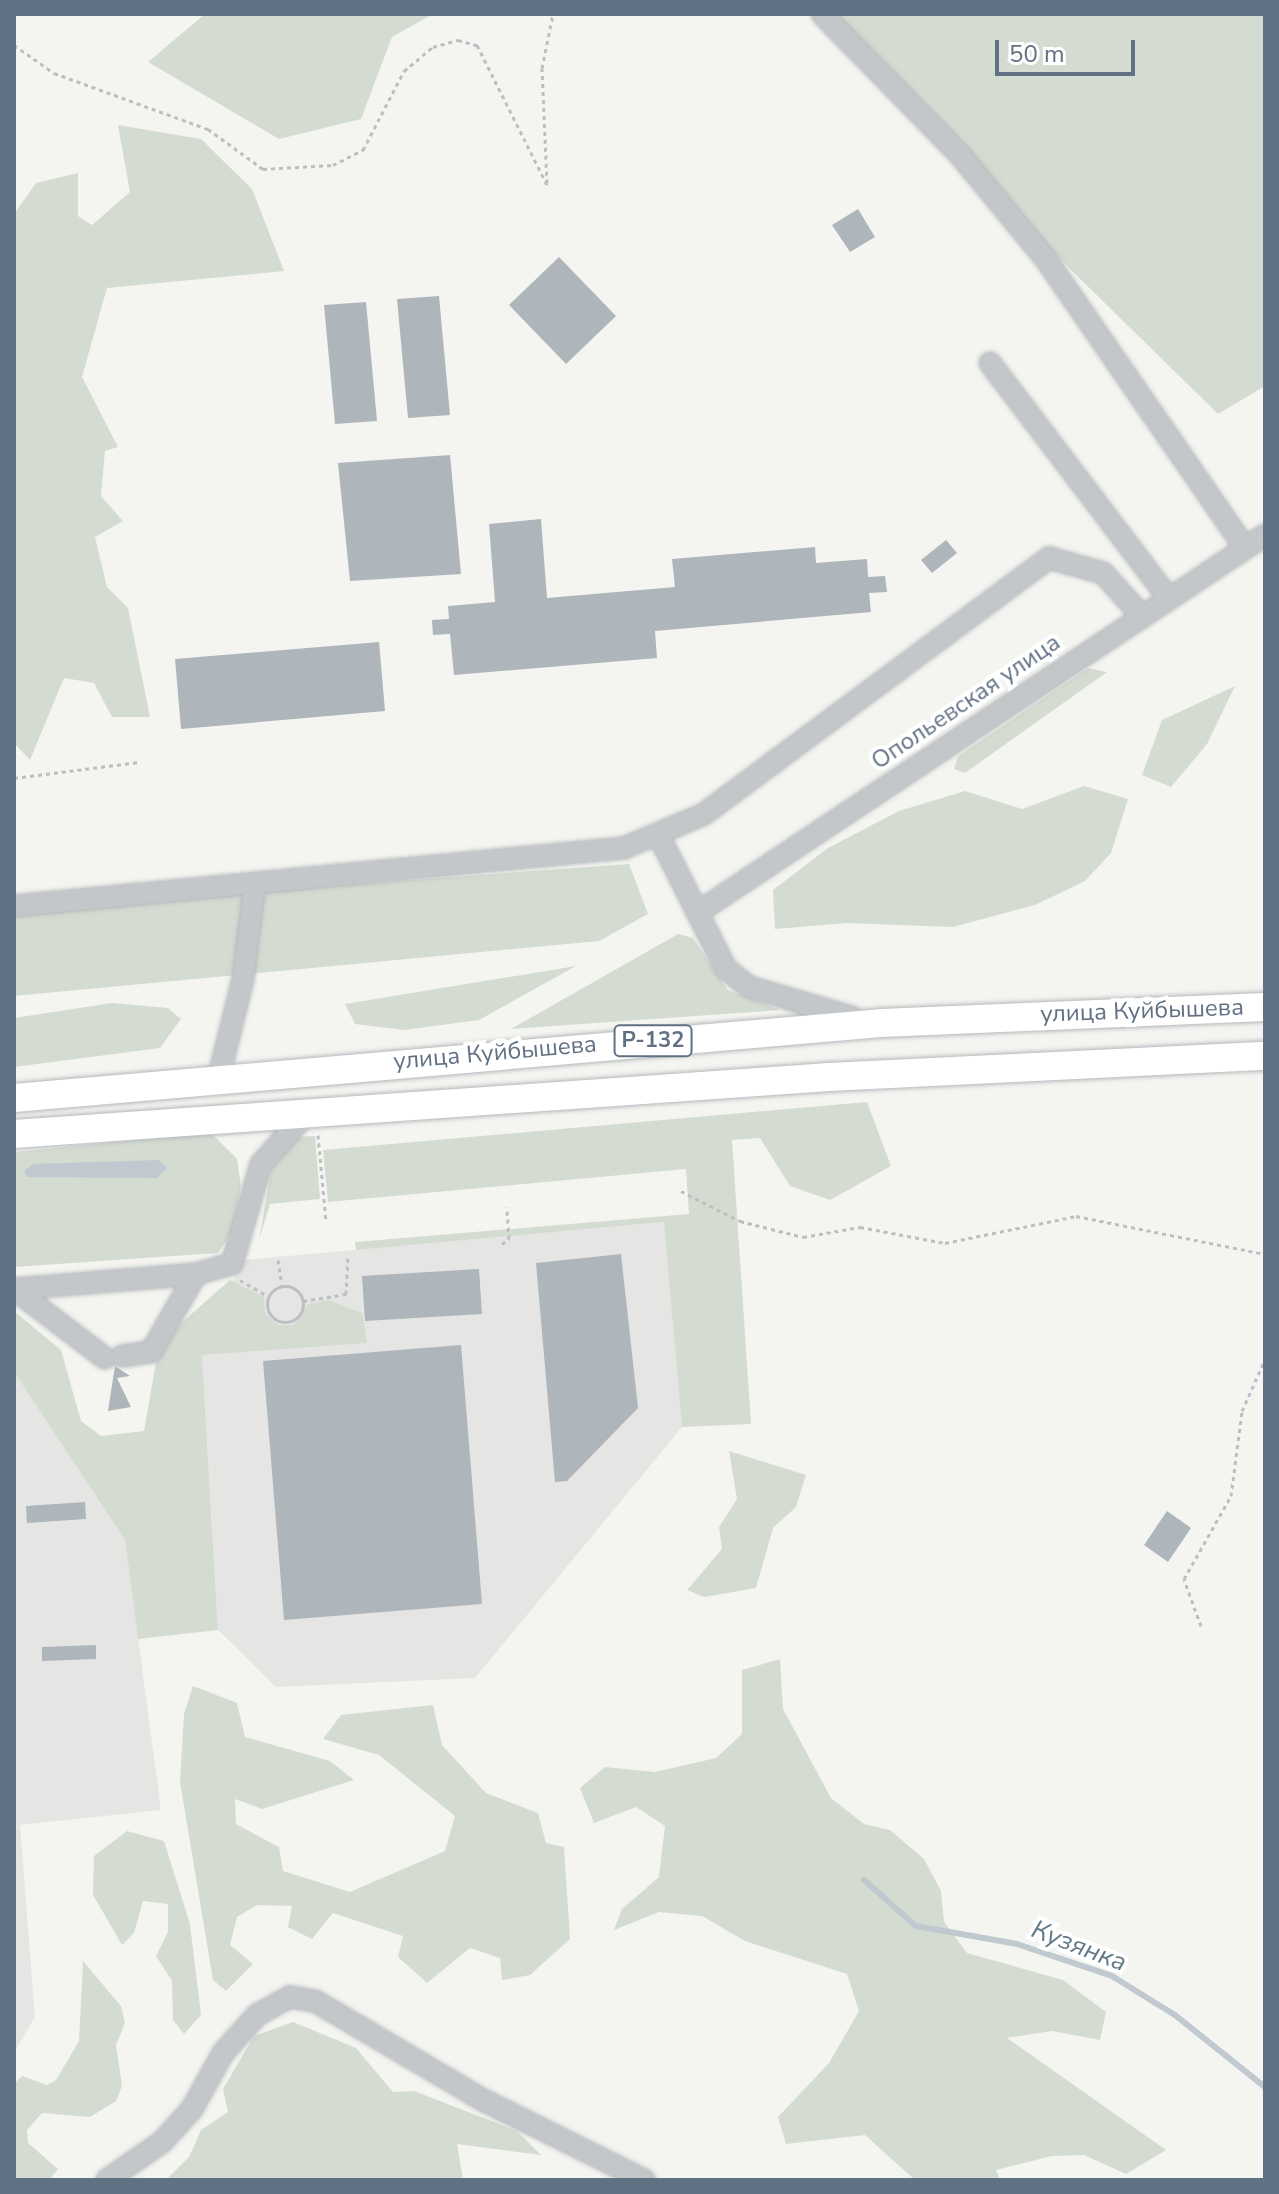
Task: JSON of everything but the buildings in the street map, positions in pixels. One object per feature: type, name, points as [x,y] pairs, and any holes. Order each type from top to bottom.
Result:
[{"type":"highway","name":"улица Куйбышева","points":[[14,1098],[219,1076],[881,1023],[1265,1007]]},
{"type":"highway","name":"улица Куйбышева","points":[[14,1134],[314,1122],[1265,1056]]},
{"type":"street","points":[[822,14],[960,155],[1045,258],[1245,548]]},
{"type":"street","points":[[990,363],[1169,599]]},
{"type":"street","name":"Опольевская улица","points":[[697,913],[1265,535]]},
{"type":"street","points":[[14,906],[581,856],[659,836],[704,814],[1049,558],[1103,573],[1142,616]]},
{"type":"street","points":[[659,836],[726,969],[749,987],[881,1023]]},
{"type":"street","points":[[219,1076],[243,979],[255,883]]},
{"type":"street","points":[[14,1289],[196,1274],[232,1264],[261,1164],[314,1122]]},
{"type":"street","points":[[14,1289],[113,1357],[151,1352],[196,1274]]},
{"type":"street","points":[[107,2180],[162,2142],[192,2109],[223,2053],[257,2015],[290,1997],[315,2001],[485,2101],[644,2180]]},
{"type":"path","points":[[14,45],[54,73],[208,129],[263,169],[333,165],[363,150],[404,71],[433,47],[458,40],[477,45],[548,187],[542,68],[553,14]]},
{"type":"path","points":[[14,778],[139,762]]},
{"type":"path","points":[[314,1122],[326,1221]]},
{"type":"path","points":[[681,1191],[740,1221],[803,1237],[860,1227],[945,1243],[1076,1216],[1265,1254]]},
{"type":"path","points":[[502,1244],[509,1239],[507,1207]]},
{"type":"path","points":[[278,1260],[282,1286],[303,1301],[346,1294],[348,1255]]},
{"type":"path","points":[[282,1286],[268,1296],[272,1317],[293,1320],[303,1301]]},
{"type":"path","points":[[1201,1626],[1184,1579],[1231,1496],[1242,1411],[1265,1359]]},
{"type":"shaded area","points":[[205,14],[433,14],[392,37],[361,119],[279,139],[148,62]]},
{"type":"shaded area","points":[[810,14],[1265,14],[1265,386],[1218,414]]},
{"type":"shaded area","points":[[118,125],[201,139],[252,189],[284,271],[107,288],[82,377],[118,447],[105,451],[101,496],[123,521],[95,537],[107,587],[128,608],[150,717],[112,717],[94,683],[64,678],[30,760],[14,743],[14,214],[36,183],[78,173],[78,216],[92,225],[130,192]]},
{"type":"shaded area","points":[[1088,668],[1107,672],[965,773],[954,769],[958,756]]},
{"type":"shaded area","points":[[1235,686],[1207,744],[1171,787],[1142,775],[1162,720]]},
{"type":"shaded area","points":[[1084,786],[1128,799],[1111,853],[1085,881],[1035,905],[953,927],[847,923],[775,929],[773,890],[828,848],[899,811],[965,791],[1022,809]]},
{"type":"shaded area","points":[[629,864],[648,914],[599,941],[14,996],[14,909]]},
{"type":"shaded area","points":[[678,934],[693,938],[728,990],[780,1010],[511,1029]]},
{"type":"shaded area","points":[[576,966],[479,1020],[404,1030],[355,1024],[345,1004]]},
{"type":"shaded area","points":[[112,1003],[168,1008],[181,1019],[160,1048],[14,1067],[14,1018]]},
{"type":"shaded area","points":[[867,1102],[891,1166],[830,1200],[790,1186],[760,1138],[732,1140],[751,1424],[682,1427],[664,1222],[356,1250],[355,1242],[689,1214],[686,1169],[328,1202],[323,1150]]},
{"type":"shaded area","points":[[211,1133],[237,1159],[241,1187],[232,1232],[218,1253],[14,1267],[14,1152]]},
{"type":"shaded area","points":[[315,1136],[320,1199],[270,1204],[259,1240],[273,1158],[293,1137]]},
{"type":"shaded area","points":[[159,1160],[167,1168],[157,1178],[27,1177],[24,1171],[33,1164]]},
{"type":"shaded area","points":[[665,1222],[682,1427],[475,1678],[276,1687],[218,1630],[202,1355],[242,1260]]},
{"type":"shaded area","points":[[230,1280],[264,1297],[265,1313],[278,1325],[293,1325],[308,1304],[329,1300],[362,1313],[367,1343],[202,1355],[218,1630],[138,1639],[125,1540],[14,1372],[14,1311],[61,1350],[81,1421],[101,1436],[144,1431],[156,1363],[171,1332]]},
{"type":"shaded area","points":[[14,1372],[125,1540],[161,1810],[20,1825],[35,2017],[14,2053]]},
{"type":"shaded area","points":[[729,1451],[806,1475],[796,1507],[773,1528],[756,1588],[704,1597],[687,1590],[722,1549],[719,1527],[737,1499]]},
{"type":"shaded area","points":[[780,1659],[783,1709],[831,1798],[864,1824],[890,1830],[924,1859],[941,1891],[944,1922],[967,1953],[1063,1980],[1106,2012],[1100,2040],[1052,2031],[1007,2038],[1166,2150],[1126,2174],[1084,2155],[1052,2156],[996,2170],[1000,2180],[915,2180],[865,2135],[786,2144],[778,2117],[829,2063],[859,2011],[847,1974],[745,1941],[702,1916],[659,1912],[614,1930],[622,1909],[659,1877],[665,1826],[636,1807],[594,1823],[580,1788],[605,1767],[655,1772],[716,1758],[742,1734],[742,1670]]},
{"type":"shaded area","points":[[193,1686],[237,1703],[245,1737],[330,1761],[354,1780],[262,1809],[235,1799],[236,1824],[279,1847],[283,1871],[350,1892],[445,1851],[455,1816],[379,1755],[323,1739],[341,1715],[433,1705],[442,1745],[486,1793],[538,1813],[546,1843],[564,1847],[570,1939],[530,1975],[502,1980],[500,1958],[470,1948],[427,1983],[398,1957],[403,1936],[333,1913],[312,1939],[288,1927],[292,1906],[257,1905],[237,1917],[230,1945],[253,1964],[226,1991],[213,1980],[180,1782],[184,1714]]},
{"type":"shaded area","points":[[127,1831],[164,1841],[190,1924],[201,2015],[184,2034],[173,2020],[172,1981],[156,1956],[168,1932],[168,1904],[143,1901],[134,1933],[122,1945],[93,1895],[94,1856]]},
{"type":"shaded area","points":[[83,1961],[121,2006],[125,2023],[116,2045],[122,2086],[116,2101],[90,2117],[42,2113],[27,2130],[28,2143],[58,2169],[49,2180],[14,2180],[14,2084],[22,2076],[47,2085],[56,2080],[79,2041]]},
{"type":"shaded area","points":[[293,2022],[356,2048],[393,2092],[414,2091],[517,2131],[541,2155],[457,2144],[463,2180],[166,2180],[189,2157],[201,2130],[228,2112],[223,2089],[254,2036]]},
{"type":"waterway","name":"Кузянка","points":[[864,1880],[916,1926],[1017,1944],[1112,1976],[1175,2015],[1265,2087]]}]
